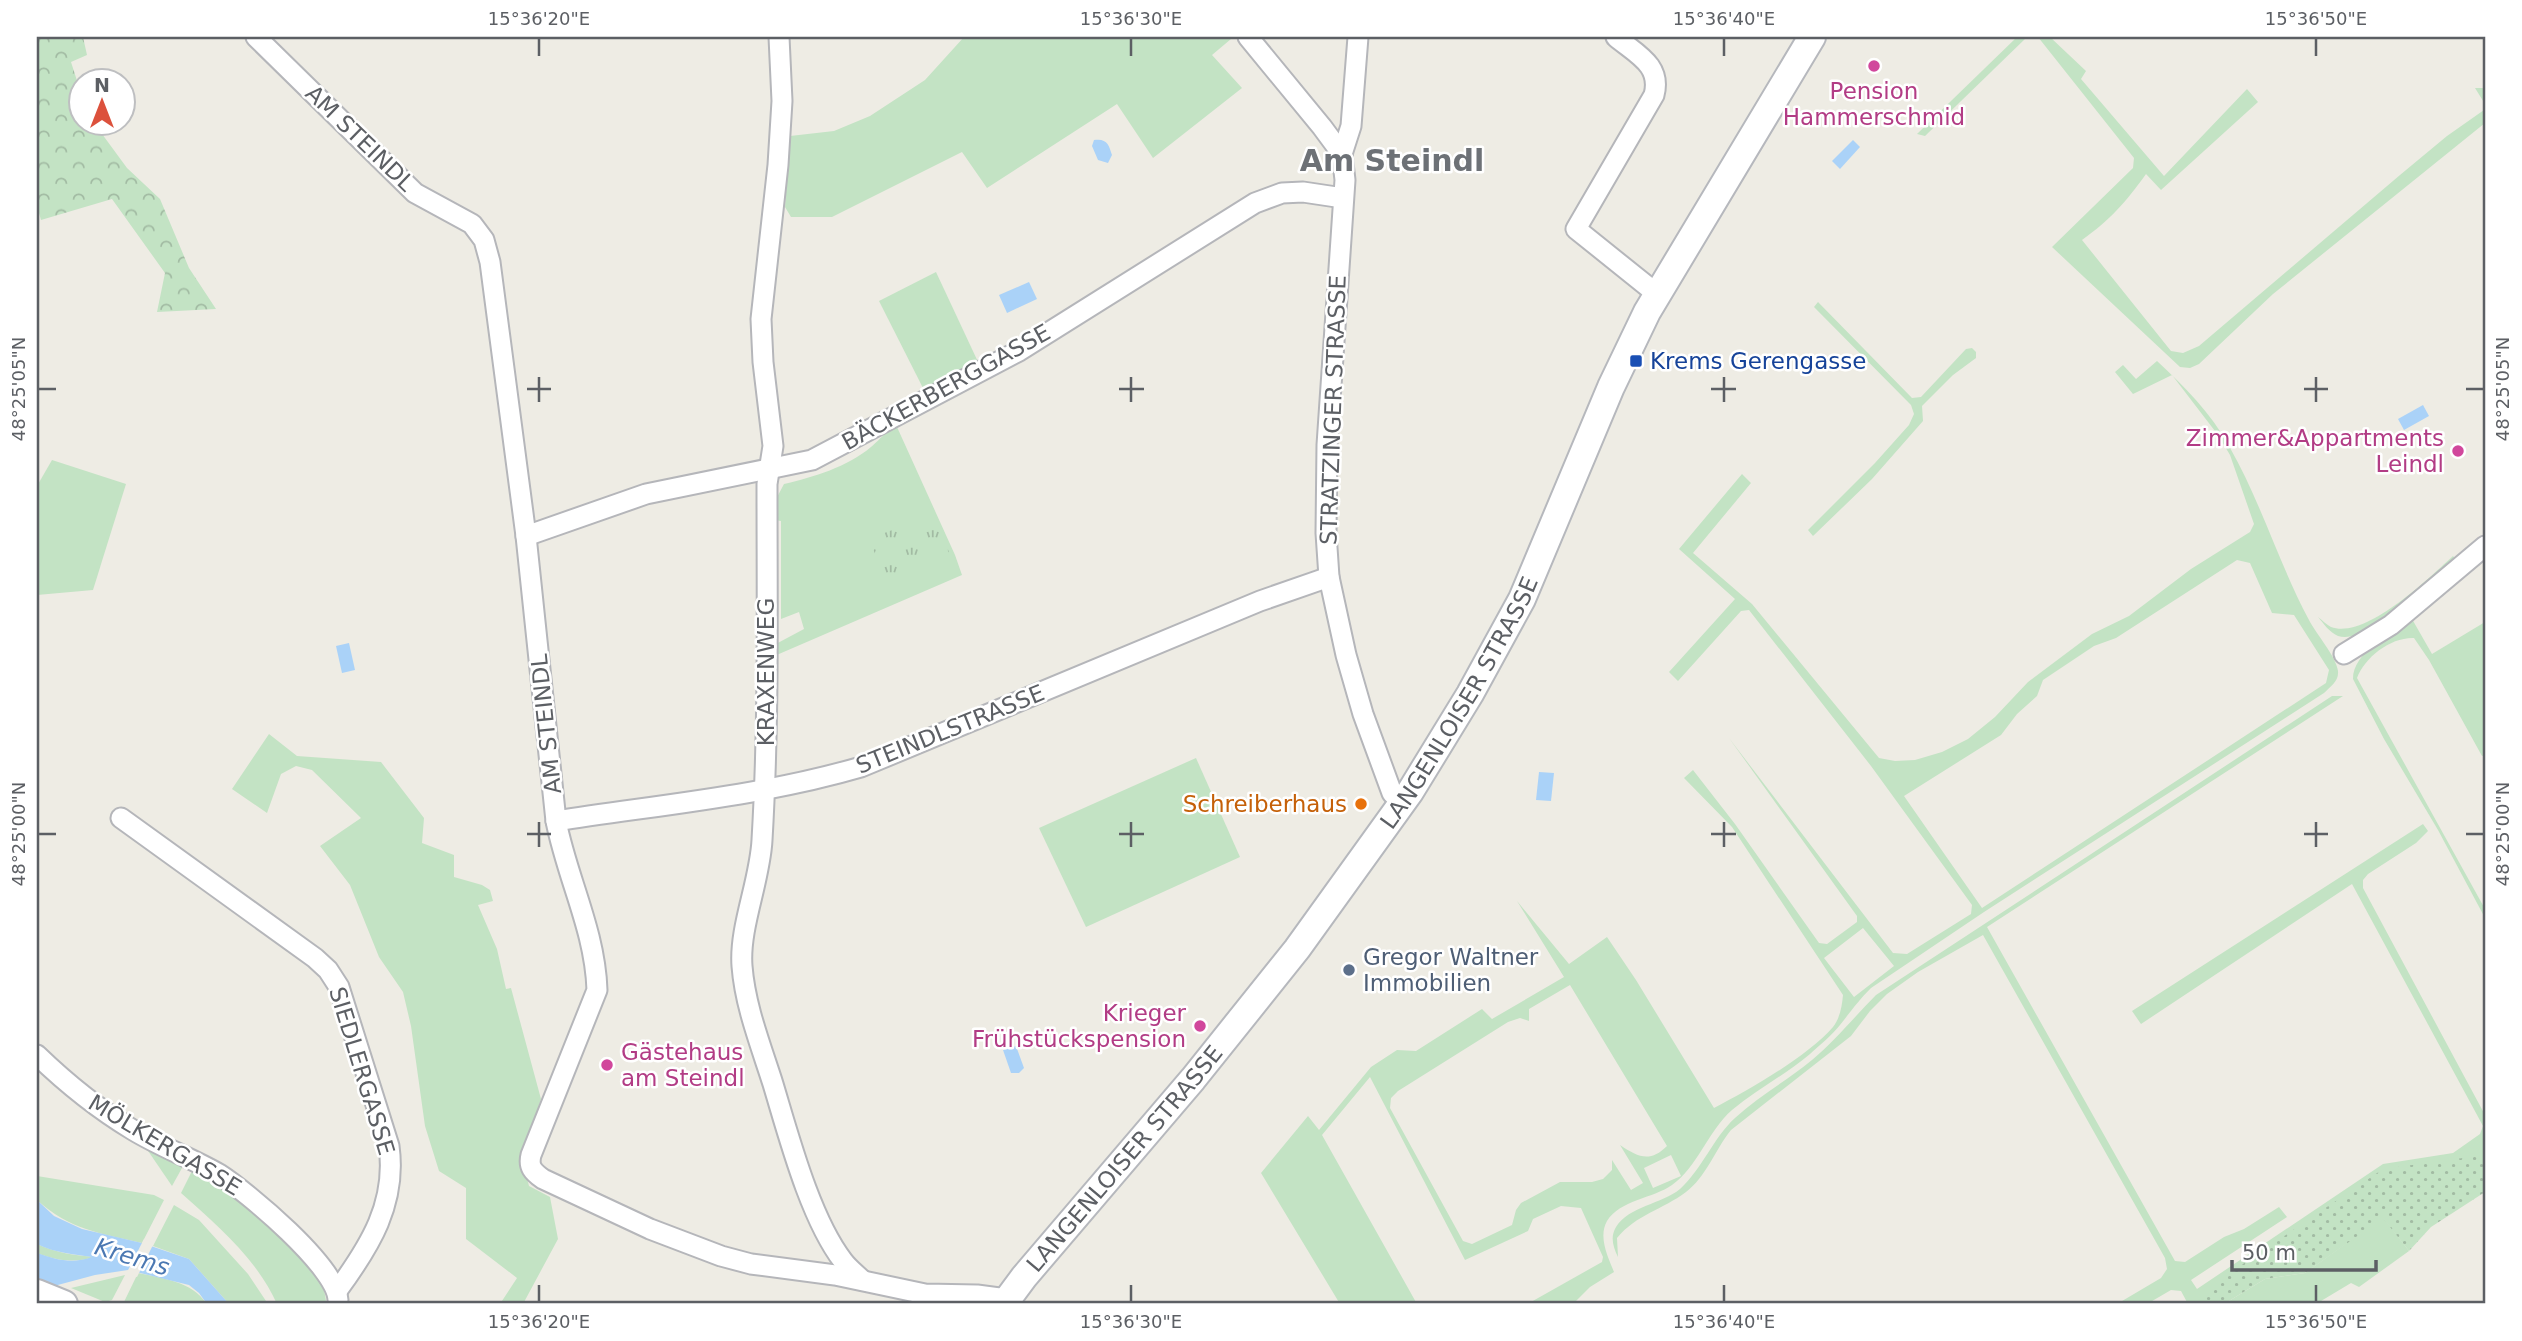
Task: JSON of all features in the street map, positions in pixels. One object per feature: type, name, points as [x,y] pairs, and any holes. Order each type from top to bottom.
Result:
[{"type":"street","name":"AM STEINDL","points":[[256,37],[415,193],[461,216],[472,224],[484,240],[495,289],[526,536],[556,821],[589,929],[596,968],[597,990],[531,1154],[529,1163],[533,1172],[650,1229],[721,1256],[751,1264],[863,1280],[925,1294],[977,1294],[1000,1302]]},
{"type":"street","name":"KRAXENWEG","points":[[779,37],[782,101],[778,165],[761,319],[773,446],[767,484],[765,790],[762,845],[755,892],[744,935],[742,962],[744,985],[758,1036],[803,1178],[836,1251],[843,1262],[863,1280]]},
{"type":"street","points":[[1248,37],[1342,154]]},
{"type":"street","points":[[1342,154],[1351,126],[1358,37]]},
{"type":"street","points":[[1616,37],[1651,66],[1658,81],[1654,94],[1576,229],[1657,294]]},
{"type":"street","name":"LANGENLOISER STRASSE","points":[[1000,1302],[1193,1079],[1297,949],[1402,803],[1470,694],[1522,599],[1611,387],[1657,294],[1812,37]]},
{"type":"street","name":"STRATZINGER STRASSE","points":[[1342,154],[1345,180],[1327,445],[1326,533],[1329,577],[1346,655],[1363,714],[1392,793],[1402,803]]},
{"type":"street","name":"BÄCKERBERGGASSE","points":[[526,536],[646,494],[770,471],[812,460],[1019,351],[1255,204],[1282,193],[1303,192],[1343,198]]},
{"type":"street","points":[[2344,654],[2391,625],[2485,546]]},
{"type":"street","name":"STEINDLSTRASSE","points":[[556,821],[765,790],[861,767],[1260,601],[1329,577]]},
{"type":"street","name":"SIEDLERGASSE","points":[[121,818],[315,958],[328,970],[339,987],[390,1146],[393,1169],[387,1202],[362,1257],[337,1298]]},
{"type":"street","name":"MÖLKERGASSE","points":[[37,1055],[69,1084],[135,1131],[220,1175],[253,1199],[328,1274],[337,1298]]},
{"type":"street","points":[[37,1293],[64,1304]]},
{"type":"green space","points":[[37,37],[83,37],[87,55],[71,62],[72,66],[66,66],[66,136],[104,136],[127,168],[160,199],[189,268],[216,309],[157,312],[165,273],[112,199],[41,220],[37,206]]},
{"type":"green space","points":[[964,37],[1229,37],[1231,39],[1212,55],[1242,88],[1153,158],[1117,104],[987,188],[962,152],[832,217],[791,217],[785,207],[790,136],[834,131],[870,116],[925,80]]},
{"type":"green space","points":[[2017,37],[2027,37],[1925,136],[1917,134]]},
{"type":"green space","points":[[2038,37],[2050,37],[2086,71],[2081,79],[2164,176],[2247,89],[2258,102],[2161,190],[2146,174],[2117,210],[2082,240],[2171,351],[2183,353],[2199,346],[2447,136],[2484,110],[2485,104],[2485,123],[2273,294],[2199,364],[2190,368],[2180,367],[2052,247],[2133,168],[2134,158]]},
{"type":"green space","points":[[2475,88],[2485,88],[2485,104]]},
{"type":"green space","points":[[936,272],[979,364],[925,392],[879,301]]},
{"type":"green space","points":[[1818,302],[1912,398],[1921,397],[1966,349],[1972,348],[1976,352],[1976,358],[1953,375],[1922,406],[1923,421],[1872,479],[1813,536],[1808,530],[1875,463],[1909,425],[1914,414],[1911,405],[1814,307]]},
{"type":"green space","points":[[2157,361],[2172,375],[2133,394],[2115,372],[2123,365],[2136,379]]},
{"type":"green space","points":[[2173,376],[2214,422],[2240,467],[2298,599],[2336,665],[2338,675],[2332,686],[1871,988],[1837,1029],[1810,1054],[1732,1110],[1681,1178],[1665,1189],[1620,1208],[1613,1214],[1604,1227],[1603,1234],[1614,1272],[1590,1287],[1573,1304],[1531,1302],[1602,1262],[1603,1257],[1581,1208],[1561,1206],[1533,1219],[1528,1231],[1465,1260],[1370,1077],[1322,1135],[1417,1304],[1340,1304],[1261,1173],[1308,1116],[1319,1130],[1371,1067],[1397,1050],[1416,1051],[1482,1009],[1492,1019],[1564,977],[1517,901],[1569,964],[1607,937],[1714,1108],[1794,1061],[1833,1027],[1840,1012],[1843,995],[1732,827],[1684,778],[1693,770],[1735,824],[1819,943],[1827,944],[1857,922],[1857,916],[1729,738],[1893,953],[1907,954],[1971,914],[1972,905],[1871,766],[1749,610],[1741,611],[1678,681],[1669,672],[1735,599],[1679,549],[1742,474],[1751,483],[1693,553],[1752,604],[1879,758],[1895,761],[1915,760],[1942,752],[1968,739],[1995,717],[2028,682],[2092,634],[2129,616],[2191,569],[2250,532],[2254,524],[2230,455]],"holes":[[[2237,560],[2250,563],[2272,613],[2294,615],[2329,670],[2326,683],[1982,908],[1904,796],[2001,735],[2017,714],[2037,696],[2043,680],[2094,646],[2116,638]],[[1863,928],[1894,966],[1854,997],[1824,958]],[[1570,985],[1667,1146],[1655,1155],[1644,1156],[1620,1145],[1643,1183],[1631,1190],[1612,1160],[1612,1170],[1603,1179],[1592,1182],[1560,1182],[1521,1203],[1512,1225],[1472,1244],[1463,1241],[1390,1108],[1391,1098],[1508,1022],[1520,1018],[1529,1021],[1529,1009]],[[1671,1155],[1681,1176],[1653,1188],[1644,1168]]]},
{"type":"green space","points":[[897,427],[962,575],[772,657],[774,645],[804,629],[799,612],[781,619],[781,521],[774,520],[775,501],[784,484],[841,466],[862,454]]},
{"type":"green space","points":[[52,460],[126,484],[93,590],[37,595],[37,486]]},
{"type":"green space","points":[[933,514],[949,552],[885,578],[869,539]]},
{"type":"green space","points":[[2453,556],[2456,560],[2400,609],[2366,631],[2351,636],[2338,636],[2318,617],[2331,627],[2345,629],[2362,624],[2396,604]]},
{"type":"green space","points":[[2412,619],[2432,654],[2485,622],[2485,755],[2482,756],[2414,638],[2397,641],[2380,650],[2366,663],[2357,678],[2485,909],[2485,918],[2353,679],[2359,660],[2366,652]]},
{"type":"green space","points":[[2332,696],[2343,696],[1987,927],[2175,1261],[2185,1262],[2279,1207],[2287,1217],[2191,1280],[2197,1289],[2383,1164],[2453,1153],[2480,1134],[2483,1126],[2352,884],[2141,1024],[2132,1011],[2423,824],[2428,831],[2416,843],[2368,874],[2363,880],[2363,888],[2485,1115],[2485,1155],[2206,1302],[2209,1304],[2188,1304],[2181,1291],[2171,1290],[2147,1304],[2117,1304],[2161,1278],[2167,1269],[2165,1258],[1983,935],[1918,972],[1887,994],[1851,1036],[1731,1130],[1693,1186],[1633,1223],[1617,1238],[1618,1257],[1613,1238],[1616,1227],[1622,1220],[1680,1189],[1735,1118],[1812,1060],[1876,995]]},
{"type":"green space","points":[[269,734],[297,756],[381,762],[424,818],[422,843],[454,855],[454,877],[490,890],[493,901],[478,905],[497,949],[506,989],[511,988],[541,1099],[524,1151],[523,1163],[529,1186],[550,1197],[558,1239],[523,1304],[500,1304],[517,1278],[466,1239],[466,1188],[439,1171],[425,1126],[411,1026],[403,992],[379,957],[350,885],[320,846],[361,818],[312,770],[296,766],[281,774],[267,813],[232,789]]},
{"type":"green space","points":[[1196,758],[1240,857],[1086,927],[1039,828]]},
{"type":"green space","points":[[142,1142],[180,1162],[182,1168],[172,1186]]},
{"type":"green space","points":[[2485,1155],[2485,1192],[2431,1227],[2409,1251],[2383,1218],[2305,1273],[2265,1279],[2224,1304],[2206,1303],[2206,1289],[2383,1169]]},
{"type":"green space","points":[[199,1170],[255,1212],[296,1248],[312,1267],[322,1286],[326,1304],[277,1304],[247,1257],[181,1193],[192,1171]]},
{"type":"green space","points":[[37,1176],[154,1195],[164,1200],[142,1243],[86,1229],[61,1218],[37,1200]]},
{"type":"green space","points":[[174,1205],[199,1220],[248,1274],[268,1304],[229,1304],[189,1259],[153,1246]]},
{"type":"green space","points":[[2383,1217],[2409,1251],[2359,1287],[2351,1283],[2316,1304],[2224,1304],[2265,1279],[2305,1273]]},
{"type":"green space","points":[[37,1244],[58,1252],[95,1257],[80,1260],[52,1258],[37,1253]]},
{"type":"green space","points":[[138,1273],[185,1286],[201,1296],[207,1304],[123,1304]]},
{"type":"green space","points":[[125,1275],[112,1300],[105,1302],[71,1288]]},
{"type":"water","points":[[1094,140],[1105,141],[1108,145],[1112,155],[1108,163],[1098,160],[1092,146]]},
{"type":"water","points":[[1853,140],[1860,147],[1840,169],[1832,161]]},
{"type":"water","points":[[1029,282],[1037,299],[1007,313],[999,295]]},
{"type":"water","points":[[2423,405],[2429,416],[2404,430],[2398,419]]},
{"type":"water","points":[[349,643],[355,670],[342,673],[336,646]]},
{"type":"water","points":[[1539,772],[1554,773],[1551,801],[1536,800]]},
{"type":"water","points":[[1016,1046],[1024,1068],[1019,1073],[1011,1073],[1003,1050]]},
{"type":"water","name":"Krems","points":[[37,1200],[54,1216],[82,1229],[142,1243],[189,1259],[229,1304],[207,1304],[189,1285],[128,1270],[54,1286],[37,1279],[37,1253],[64,1260],[92,1257],[57,1251],[37,1244]]},
{"type":"pier","points":[[144,1239],[154,1243],[137,1277],[126,1274]]},
{"type":"place","name":"Pension Hammerschmid","points":[[1874,66]]},
{"type":"place","name":"Krems Gerengasse","points":[[1636,361]]},
{"type":"place","name":"Zimmer&Appartments Leindl","points":[[2458,451]]},
{"type":"place","name":"Schreiberhaus","points":[[1361,804]]},
{"type":"place","name":"Gregor Waltner Immobilien","points":[[1349,970]]},
{"type":"place","name":"Krieger Frühstückspension","points":[[1200,1026]]},
{"type":"place","name":"Gästehaus am Steindl","points":[[607,1065]]},
{"type":"district","name":"Am Steindl","points":[[1392,161]]}]
